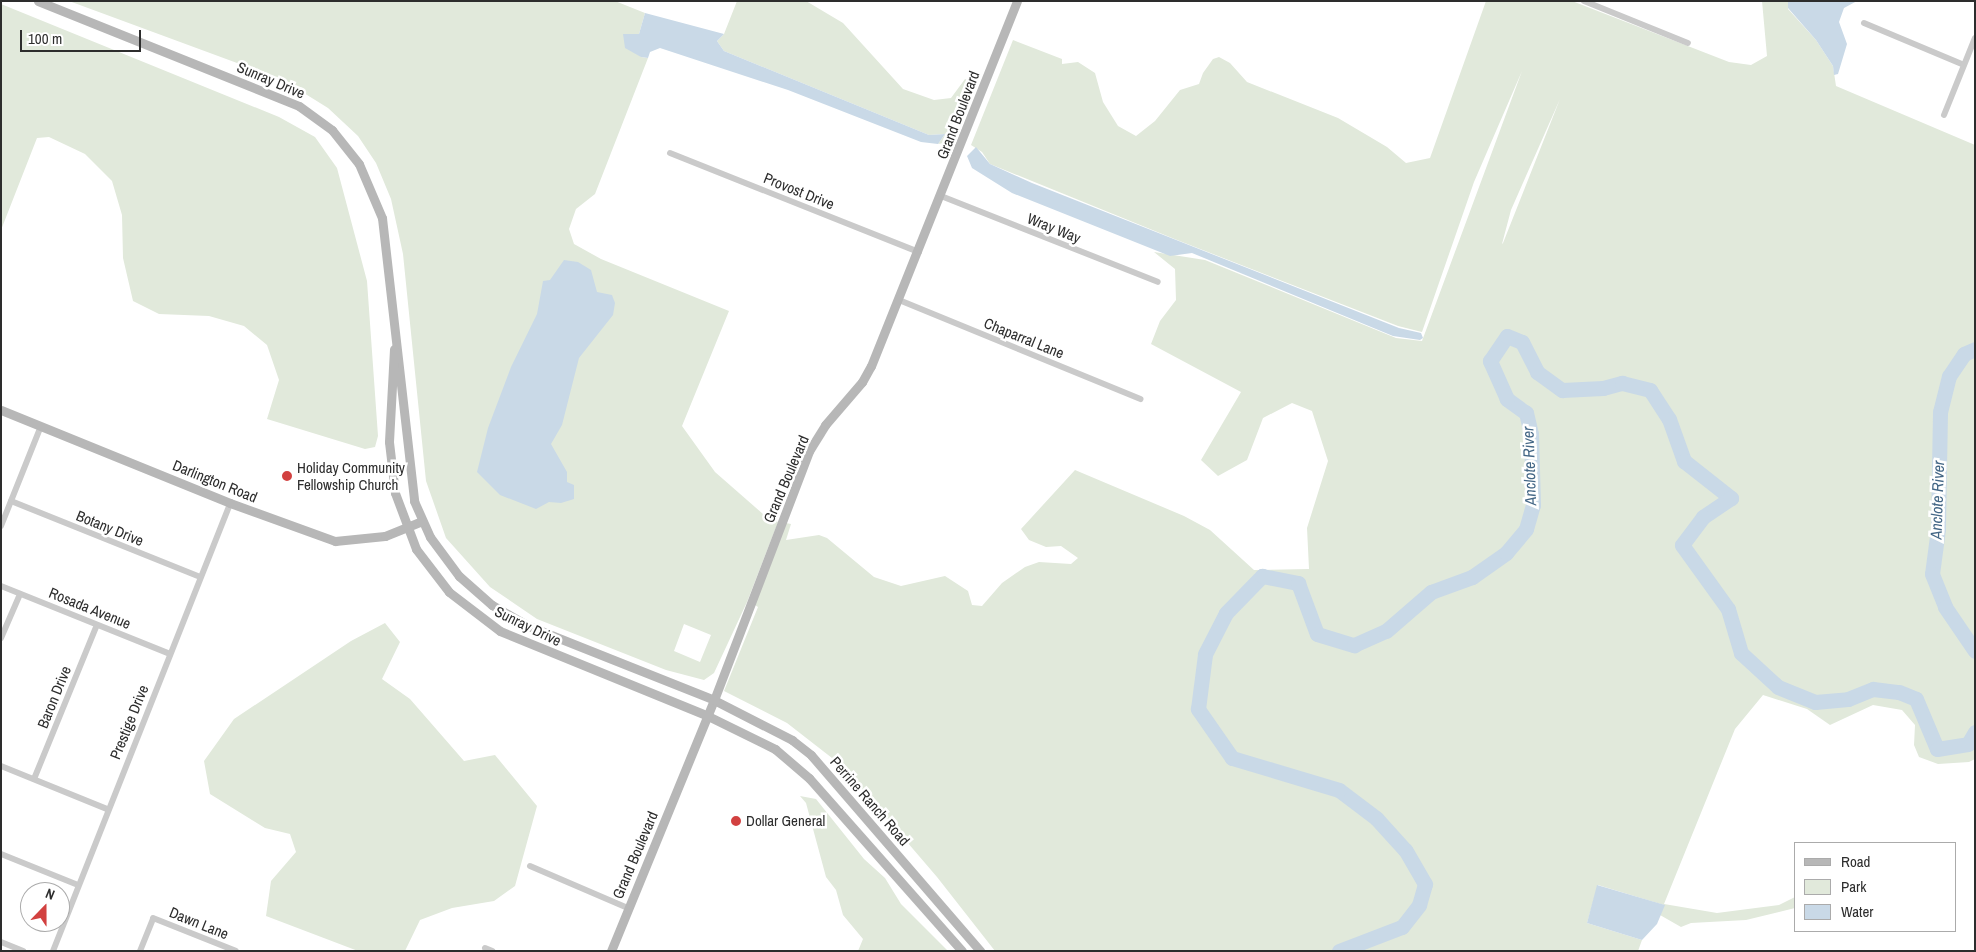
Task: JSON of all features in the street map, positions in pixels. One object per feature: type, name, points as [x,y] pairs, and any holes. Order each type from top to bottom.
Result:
[{"type":"street","name":"Sunray Drive","points":[[38,1],[299,106],[332,130],[359,164],[382,218],[406,450],[414,501],[422,521],[459,576],[492,605],[526,625],[714,700]]},
{"type":"street","name":"Grand Boulevard","points":[[611,951],[708,716],[809,451],[825,425],[862,382],[919,252],[1017,1]]},
{"type":"street","points":[[1585,1],[1600,4],[1688,43]]},
{"type":"street","points":[[1864,23],[1964,65]]},
{"type":"street","points":[[1944,115],[1975,38]]},
{"type":"street","name":"Provost Drive","points":[[670,153],[919,252]]},
{"type":"street","name":"Wray Way","points":[[941,196],[1158,282]]},
{"type":"street","name":"Chaparral Lane","points":[[899,300],[1140,399]]},
{"type":"street","name":"Sunray Drive","points":[[395,344],[390,463],[398,506],[407,528],[434,576],[471,612],[500,631],[708,716]]},
{"type":"street","name":"Darlington Road","points":[[1,410],[230,503],[335,541],[360,541],[407,528],[422,521]]},
{"type":"street","points":[[1,526],[41,426]]},
{"type":"street","name":"Botany Drive","points":[[11,501],[200,577]]},
{"type":"street","name":"Prestige Drive","points":[[53,951],[107,809],[230,503]]},
{"type":"street","name":"Rosada Avenue","points":[[1,586],[170,654]]},
{"type":"street","points":[[1,638],[20,594]]},
{"type":"street","name":"Baron Drive","points":[[34,779],[98,625]]},
{"type":"street","name":"Perrine Ranch Road","points":[[714,700],[763,722],[811,755],[980,951]]},
{"type":"street","name":"Perrine Ranch Road","points":[[708,716],[775,749],[795,765],[962,951]]},
{"type":"street","points":[[1,766],[107,809]]},
{"type":"street","points":[[1,854],[78,886]]},
{"type":"street","points":[[530,866],[628,908]]},
{"type":"street","name":"Dawn Lane","points":[[140,951],[154,918],[236,951]]},
{"type":"street","points":[[1,942],[23,951]]},
{"type":"street","points":[[485,948],[492,951]]},
{"type":"green space","points":[[69,1],[615,1],[645,13],[639,34],[629,36],[641,57],[648,58],[595,194],[576,209],[569,229],[574,244],[601,259],[729,311],[682,426],[715,472],[763,514],[778,522],[747,602],[714,673],[704,680],[666,670],[537,619],[490,587],[446,538],[426,481],[403,254],[391,199],[376,163],[358,136],[328,108],[283,80]],"holes":[[[684,624],[711,635],[700,662],[674,651]]]},
{"type":"green space","points":[[737,1],[806,1],[843,23],[903,89],[934,100],[951,98],[965,79],[971,81],[945,143],[938,144],[945,134],[929,135],[724,51],[717,41],[724,34]]},
{"type":"green space","points":[[1486,1],[1572,1],[1729,62],[1751,65],[1767,56],[1762,1],[1788,1],[1788,9],[1816,40],[1833,66],[1836,86],[1975,145],[1975,759],[1969,762],[1938,764],[1919,757],[1914,745],[1915,725],[1902,710],[1873,705],[1830,725],[1807,709],[1763,695],[1735,729],[1664,904],[1717,913],[1779,905],[1794,898],[1794,908],[1746,920],[1691,923],[1681,927],[1660,915],[1664,905],[1598,885],[1587,923],[1642,940],[1638,951],[995,951],[937,877],[841,765],[787,723],[724,691],[758,607],[755,605],[786,523],[791,524],[786,540],[819,535],[827,538],[874,577],[901,586],[945,576],[968,591],[972,605],[982,606],[1002,583],[1025,567],[1039,562],[1071,564],[1078,558],[1061,546],[1046,547],[1029,540],[1021,529],[1075,470],[1184,516],[1210,530],[1254,570],[1309,569],[1307,528],[1328,461],[1312,411],[1292,403],[1263,418],[1247,460],[1218,476],[1201,460],[1241,392],[1151,344],[1160,321],[1176,300],[1175,269],[1154,252],[1205,260],[1396,338],[1422,341],[1522,71],[1474,182],[1422,332],[1398,326],[1177,240],[990,164],[982,152],[971,145],[1013,40],[1062,59],[1062,64],[1078,62],[1095,73],[1103,102],[1118,126],[1136,136],[1155,121],[1180,90],[1199,84],[1203,73],[1213,59],[1219,57],[1230,63],[1247,82],[1338,118],[1387,147],[1406,163],[1430,158]],"holes":[[[1560,99],[1503,243],[1511,210]]]},
{"type":"green space","points":[[1,4],[279,117],[315,137],[337,168],[367,281],[378,436],[375,447],[365,449],[267,419],[279,380],[267,345],[244,326],[209,316],[159,314],[133,301],[123,258],[122,215],[112,181],[85,154],[49,137],[37,138],[1,230]]},
{"type":"green space","points":[[385,623],[400,642],[382,679],[410,699],[464,761],[495,755],[537,806],[515,886],[494,901],[452,908],[420,920],[405,951],[358,951],[266,916],[271,881],[296,852],[290,834],[265,828],[210,794],[204,761],[234,719],[351,641]]},
{"type":"green space","points":[[800,796],[816,799],[864,859],[885,878],[901,904],[948,951],[858,951],[863,939],[843,915],[836,890],[826,877],[806,803]]},
{"type":"water","points":[[1788,1],[1857,1],[1844,8],[1839,22],[1847,44],[1838,74],[1834,75],[1833,66],[1816,40],[1788,8]]},
{"type":"water","points":[[645,13],[724,34],[717,41],[724,51],[929,135],[945,134],[938,144],[921,142],[788,90],[660,48],[650,52],[648,58],[641,57],[625,48],[623,34],[639,34]]},
{"type":"water","points":[[976,147],[990,164],[1032,183],[1399,328],[1421,333],[1423,338],[1420,340],[1393,336],[1192,253],[1170,256],[1012,193],[972,168],[967,156]]},
{"type":"water","points":[[564,260],[578,262],[591,270],[597,292],[612,295],[615,303],[613,315],[579,358],[562,425],[551,444],[567,472],[567,482],[574,485],[574,499],[561,503],[549,502],[536,509],[500,495],[477,472],[488,428],[511,367],[537,314],[543,281],[550,280]]},
{"type":"water","points":[[1597,885],[1665,905],[1657,924],[1642,940],[1587,923]]},
{"type":"waterway","name":"Anclote River","points":[[1339,951],[1402,927],[1419,905],[1425,884],[1405,850],[1376,818],[1339,790],[1232,758],[1198,709],[1205,654],[1226,613],[1262,576],[1298,583],[1317,634],[1354,645],[1386,631],[1431,592],[1472,577],[1506,553],[1526,529],[1533,505],[1531,434],[1526,413],[1507,399],[1490,361],[1507,336],[1522,342],[1537,372],[1562,390],[1603,388],[1622,383],[1650,390],[1669,419],[1684,461],[1731,498],[1703,517],[1682,545],[1728,609],[1741,653],[1778,687],[1815,702],[1848,699],[1873,689],[1899,692],[1916,699],[1937,749],[1968,744],[1975,732]]},
{"type":"waterway","name":"Anclote River","points":[[1975,349],[1964,354],[1949,376],[1940,412],[1938,529],[1932,574],[1945,607],[1975,651]]},
{"type":"place","name":"Holiday Community Fellowship Church","points":[[287,476]]},
{"type":"place","name":"Dollar General","points":[[736,821]]}]
